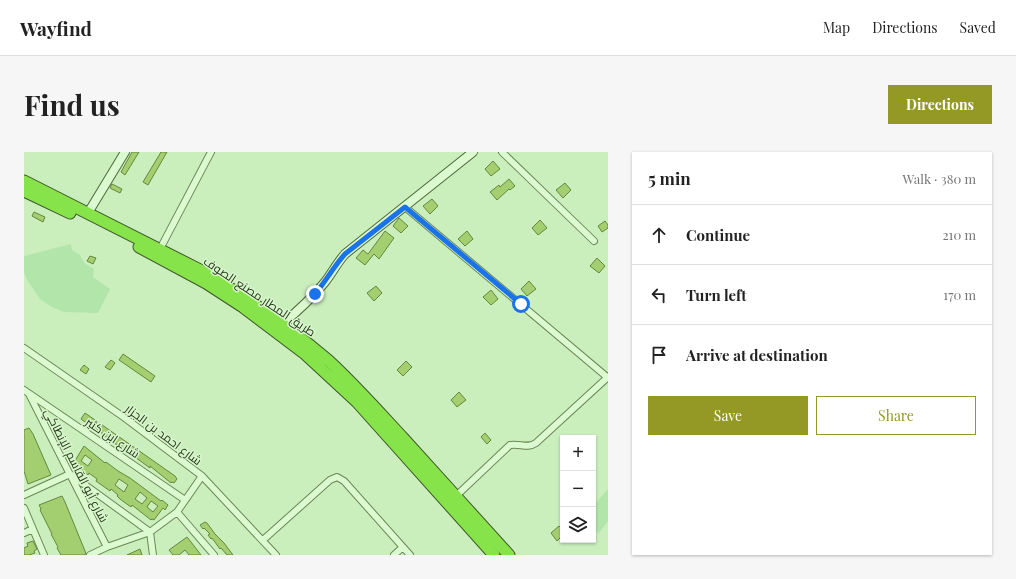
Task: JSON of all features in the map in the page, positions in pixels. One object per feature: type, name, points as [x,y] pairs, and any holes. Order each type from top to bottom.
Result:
[{"type":"highway","name":"طريق المطار مصنع الصوف","points":[[24,181],[88,213],[106,226],[206,283],[243,307],[304,353],[357,402],[494,555]]},
{"type":"highway","name":"طريق المطار مصنع الصوف","points":[[24,190],[160,249],[212,277],[282,324],[317,351],[350,381],[509,555]]},
{"type":"street","points":[[88,213],[125,152]]},
{"type":"street","points":[[160,249],[211,152]]},
{"type":"street","points":[[282,324],[315,294],[345,254],[473,152]]},
{"type":"street","points":[[502,152],[594,241]]},
{"type":"street","points":[[405,207],[608,377],[536,443],[526,446],[515,444],[507,447],[456,496]]},
{"type":"street","name":"شارع احمد بن الجزار","points":[[24,348],[125,418],[202,476],[276,555]]},
{"type":"street","name":"شارع أبو القاسم الإنطاكي","points":[[25,393],[70,474],[106,547]]},
{"type":"street","name":"شارع ابن كثير","points":[[25,393],[185,500]]},
{"type":"street","points":[[24,494],[70,474],[150,532],[153,555]]},
{"type":"street","points":[[90,555],[106,547],[150,532],[177,512],[202,476]]},
{"type":"street","points":[[263,540],[330,480],[337,477],[344,481],[410,555]]},
{"type":"street","points":[[24,508],[44,555]]},
{"type":"street","points":[[177,512],[214,555]]},
{"type":"street","points":[[24,533],[33,529]]},
{"type":"street","points":[[394,555],[403,547]]},
{"type":"green space","points":[[71,244],[72,250],[80,255],[84,263],[94,269],[93,277],[110,289],[98,313],[64,312],[52,307],[40,299],[27,280],[24,272],[24,256]]},
{"type":"green space","points":[[608,489],[608,521],[598,534],[596,531],[596,503]]},
{"type":"building","points":[[132,152],[139,152],[125,175],[121,172]]},
{"type":"building","points":[[161,152],[167,152],[148,185],[143,182]]},
{"type":"building","points":[[493,161],[500,169],[491,176],[485,169]]},
{"type":"building","points":[[509,179],[515,186],[510,190],[509,189],[497,200],[490,192],[499,185],[500,187]]},
{"type":"building","points":[[565,183],[571,190],[563,198],[556,190]]},
{"type":"building","points":[[112,184],[122,189],[120,193],[110,188]]},
{"type":"building","points":[[432,199],[438,206],[430,214],[423,206]]},
{"type":"building","points":[[34,212],[45,217],[43,222],[32,216]]},
{"type":"building","points":[[399,218],[408,226],[401,233],[393,226]]},
{"type":"building","points":[[540,220],[547,228],[538,235],[532,228]]},
{"type":"building","points":[[605,221],[608,228],[602,232],[598,226]]},
{"type":"building","points":[[385,231],[394,238],[379,259],[374,254],[365,265],[356,258],[363,250],[368,254]]},
{"type":"building","points":[[467,231],[473,239],[465,246],[458,239]]},
{"type":"building","points":[[90,256],[96,258],[93,264],[87,261]]},
{"type":"building","points":[[597,258],[605,266],[599,273],[590,266]]},
{"type":"building","points":[[529,281],[536,289],[527,296],[521,289]]},
{"type":"building","points":[[376,286],[382,293],[374,301],[367,293]]},
{"type":"building","points":[[491,290],[498,299],[491,305],[483,297]]},
{"type":"building","points":[[123,354],[155,376],[151,382],[119,360]]},
{"type":"building","points":[[111,360],[115,363],[110,370],[105,367]]},
{"type":"building","points":[[406,361],[412,367],[403,376],[397,370]]},
{"type":"building","points":[[84,365],[89,369],[86,374],[80,370]]},
{"type":"building","points":[[459,392],[466,400],[457,407],[451,400]]},
{"type":"building","points":[[85,413],[175,476],[177,479],[174,483],[171,483],[150,466],[150,468],[81,419]]},
{"type":"building","points":[[29,428],[51,475],[28,484],[24,471],[24,430]]},
{"type":"building","points":[[485,433],[491,440],[487,444],[481,437]]},
{"type":"building","points":[[84,446],[105,463],[106,462],[130,478],[168,505],[165,510],[163,508],[154,520],[151,520],[132,505],[131,507],[120,499],[111,489],[110,491],[96,481],[97,479],[89,473],[88,475],[78,466],[77,467],[73,464]],"holes":[[[85,455],[92,460],[88,466],[81,461]],[[119,479],[128,485],[124,492],[115,485]],[[140,492],[147,498],[142,504],[135,499]],[[151,501],[158,506],[153,512],[147,507]]]},
{"type":"building","points":[[62,496],[85,551],[86,554],[84,555],[61,555],[40,510],[39,505]]},
{"type":"building","points":[[205,522],[233,555],[227,555],[221,548],[220,549],[212,538],[211,539],[208,535],[210,534],[200,525]]},
{"type":"building","points":[[559,526],[560,527],[560,538],[557,541],[551,533]]},
{"type":"building","points":[[187,537],[201,555],[189,555],[185,550],[179,555],[173,555],[169,550]]},
{"type":"building","points":[[33,541],[37,549],[34,551],[35,553],[24,555],[24,548],[28,546],[27,543]]},
{"type":"building","points":[[140,549],[142,555],[127,555]]},
{"type":"route","points":[[315,294],[345,254],[405,207],[521,304]]}]
